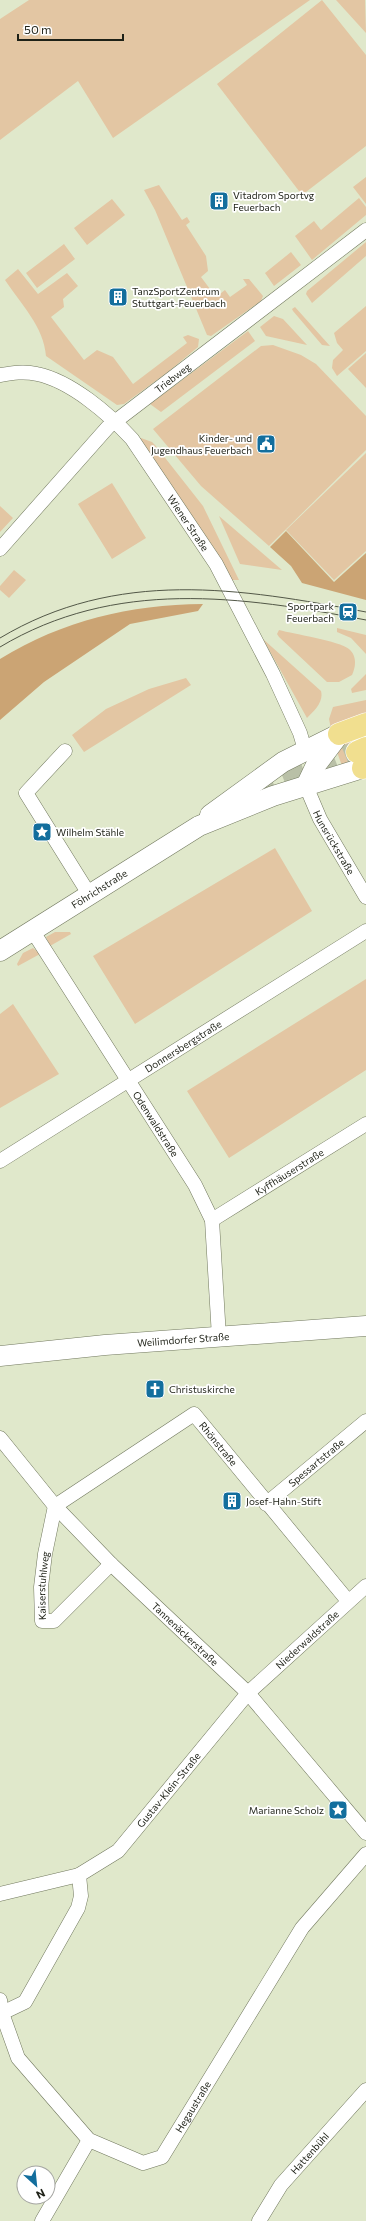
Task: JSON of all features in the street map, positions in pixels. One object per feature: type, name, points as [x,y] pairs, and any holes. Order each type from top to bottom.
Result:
[{"type":"main road","points":[[264,776],[299,784],[310,758],[339,734],[366,724]]},
{"type":"main road","points":[[310,758],[340,775]]},
{"type":"main road","name":"Föhrichstraße","points":[[199,826],[222,805],[264,776],[310,758]]},
{"type":"main road","name":"Föhrichstraße","points":[[0,951],[199,826],[299,784],[340,775],[364,761]]},
{"type":"main road","name":"Weilimdorfer Straße","points":[[0,1356],[105,1345],[366,1326]]},
{"type":"street","name":"Triebweg","points":[[0,549],[97,438],[116,421],[366,230]]},
{"type":"street","name":"Wiener Straße","points":[[0,375],[20,372],[37,374],[64,384],[116,421],[132,439],[216,564],[273,674],[310,758]]},
{"type":"street","points":[[65,751],[26,792],[89,894]]},
{"type":"street","name":"Hunsrückstraße","points":[[299,784],[366,896]]},
{"type":"street","name":"Odenwaldstraße","points":[[32,930],[126,1080],[195,1185],[212,1220],[219,1337]]},
{"type":"street","name":"Donnersbergstraße","points":[[0,1160],[366,931]]},
{"type":"street","name":"Kyffhäuserstraße","points":[[212,1220],[366,1124]]},
{"type":"street","name":"Rhönstraße","points":[[55,1506],[194,1414],[266,1504],[348,1601]]},
{"type":"street","name":"Spessartstraße","points":[[266,1504],[366,1421]]},
{"type":"street","name":"Tannenäckerstraße","points":[[0,1438],[55,1506],[111,1564],[248,1693],[366,1833]]},
{"type":"street","name":"Kaiserstuhlweg","points":[[55,1506],[45,1554],[41,1587],[42,1622],[54,1621],[111,1564]]},
{"type":"street","name":"Niederwaldstraße","points":[[248,1693],[366,1586]]},
{"type":"street","name":"Gustav-Klein-Straße","points":[[0,1894],[79,1875],[118,1852],[248,1693]]},
{"type":"street","name":"Hegaustraße","points":[[1,2006],[18,2058],[89,2140],[142,2163],[162,2157],[302,1928],[366,1854]]},
{"type":"street","points":[[1,2006],[20,2005],[35,1986],[78,1908],[81,1896],[79,1875]]},
{"type":"street","name":"Hattenbühl","points":[[259,2221],[281,2185],[366,2090]]},
{"type":"street","points":[[42,2221],[89,2140]]},
{"type":"shaded area","points":[[29,0],[310,0],[113,138],[78,81],[0,140],[0,19]]},
{"type":"shaded area","points":[[322,0],[366,55],[366,146],[302,195],[217,84]]},
{"type":"shaded area","points":[[336,0],[365,0],[366,33]]},
{"type":"shaded area","points":[[366,177],[366,204],[353,187]]},
{"type":"shaded area","points":[[159,185],[182,220],[187,217],[190,222],[186,225],[206,256],[208,271],[201,277],[216,297],[225,290],[230,297],[247,285],[243,279],[249,279],[263,296],[261,301],[211,336],[207,335],[155,210],[144,190]]},
{"type":"shaded area","points":[[359,198],[366,207],[366,215],[312,260],[295,236],[314,221],[321,230]]},
{"type":"shaded area","points":[[112,199],[125,215],[87,245],[74,228]]},
{"type":"shaded area","points":[[366,242],[366,256],[312,303],[306,294],[307,291]]},
{"type":"shaded area","points":[[64,244],[75,259],[37,288],[26,273]]},
{"type":"shaded area","points":[[291,252],[301,265],[274,286],[265,273]]},
{"type":"shaded area","points":[[18,269],[38,294],[67,273],[78,286],[63,299],[64,307],[51,317],[84,360],[97,350],[113,357],[133,384],[187,343],[183,337],[188,335],[199,339],[198,347],[168,372],[124,404],[117,405],[46,356],[41,335],[31,316],[5,280]]},
{"type":"shaded area","points":[[366,306],[366,351],[337,376],[332,368],[333,360],[343,350],[337,343],[334,333]]},
{"type":"shaded area","points":[[295,307],[330,346],[322,345],[293,311],[292,309]]},
{"type":"shaded area","points":[[274,316],[283,319],[307,345],[266,336],[260,327]]},
{"type":"shaded area","points":[[248,331],[255,341],[161,412],[150,404]]},
{"type":"shaded area","name":"Kinder- und Jugendhaus Feuerbach","points":[[273,345],[301,355],[316,364],[366,416],[366,450],[269,546],[201,486],[153,429],[261,346]]},
{"type":"shaded area","points":[[366,353],[366,388],[348,369]]},
{"type":"shaded area","points":[[141,438],[152,442],[155,445],[203,506],[239,580],[229,580],[139,439]]},
{"type":"shaded area","points":[[366,453],[366,551],[334,580],[286,530]]},
{"type":"shaded area","points":[[112,483],[146,538],[112,559],[78,504]]},
{"type":"shaded area","points":[[0,506],[13,518],[0,532]]},
{"type":"shaded area","points":[[219,516],[282,570],[240,564]]},
{"type":"shaded area","points":[[286,531],[334,582],[366,553],[366,600],[302,583],[291,566],[270,547]]},
{"type":"shaded area","points":[[14,570],[26,580],[9,598],[0,590],[0,586]]},
{"type":"shaded area","points":[[203,604],[198,611],[130,624],[44,682],[0,720],[0,659],[24,645],[48,634],[98,617],[149,608]]},
{"type":"shaded area","points":[[337,628],[366,635],[366,654],[351,638],[337,632]]},
{"type":"shaded area","points":[[279,630],[336,643],[349,649],[355,658],[352,675],[339,682],[327,682],[279,637],[277,634]]},
{"type":"shaded area","points":[[263,639],[321,691],[322,695],[320,703],[307,718]]},
{"type":"shaded area","points":[[366,674],[366,690],[352,693],[351,689]]},
{"type":"shaded area","points":[[186,678],[191,685],[84,752],[72,735],[106,709],[149,689]]},
{"type":"shaded area","points":[[366,700],[366,718],[331,729],[329,719],[333,707]]},
{"type":"shaded area","points":[[361,734],[363,736],[352,741],[352,748],[364,758],[342,766],[336,749]]},
{"type":"shaded area","points":[[275,848],[312,911],[135,1024],[93,956]]},
{"type":"shaded area","points":[[55,932],[70,932],[71,934],[50,946],[46,937]]},
{"type":"shaded area","points":[[33,948],[40,954],[18,966],[17,964],[23,953]]},
{"type":"shaded area","points":[[366,979],[366,1070],[229,1158],[187,1091]]},
{"type":"shaded area","points":[[13,1004],[59,1074],[0,1108],[0,1014]]},
{"type":"tunnel","points":[[254,794],[357,752]]},
{"type":"tram line","points":[[0,638],[44,616],[89,601],[134,593],[180,590],[226,591],[319,603],[366,612]]},
{"type":"tram line","points":[[0,647],[44,625],[88,610],[133,602],[179,599],[226,600],[272,604],[366,620]]},
{"type":"place","name":"Vitadrom Sportvg Feuerbach","points":[[219,201]]},
{"type":"place","name":"TanzSportZentrum Stuttgart-Feuerbach","points":[[118,297]]},
{"type":"place","name":"Kinder- und Jugendhaus Feuerbach","points":[[266,444]]},
{"type":"place","name":"Sportpark Feuerbach","points":[[348,612]]},
{"type":"place","name":"Wilhelm Stähle","points":[[42,832]]},
{"type":"place","name":"Christuskirche","points":[[155,1389]]},
{"type":"place","name":"Josef-Hahn-Stift","points":[[232,1501]]},
{"type":"place","name":"Marianne Scholz","points":[[338,1810]]}]
